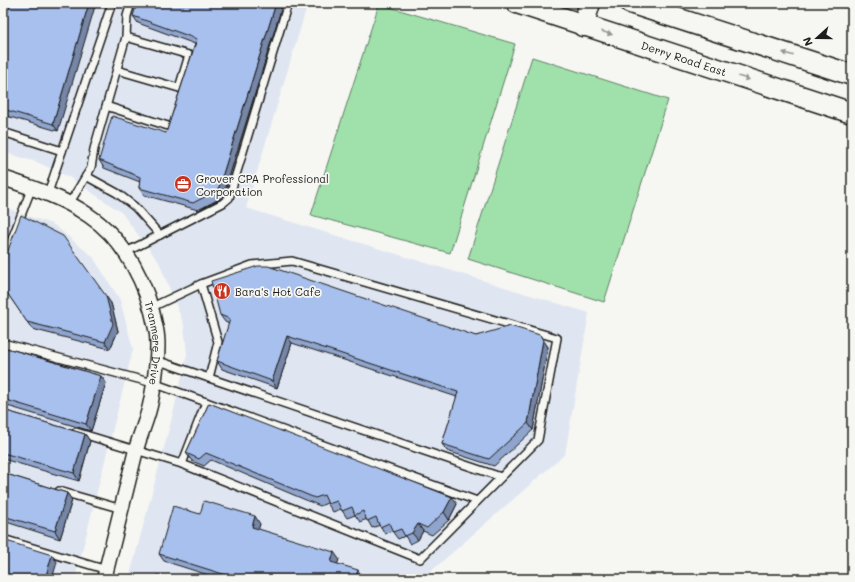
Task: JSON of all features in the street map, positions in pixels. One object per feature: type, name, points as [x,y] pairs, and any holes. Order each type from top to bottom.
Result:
[{"type":"main road","name":"Derry Road East","points":[[516,3],[852,113]]},
{"type":"main road","points":[[583,26],[590,3]]},
{"type":"main road","points":[[630,3],[852,75]]},
{"type":"street","name":"Tranmere Drive","points":[[3,178],[48,193],[89,215],[117,241],[144,284],[156,330],[156,360],[151,402],[136,450],[123,509],[105,574]]},
{"type":"lane","points":[[48,193],[112,3]]},
{"type":"lane","points":[[69,204],[91,168],[94,149],[126,37],[127,16],[131,3]]},
{"type":"lane","points":[[124,252],[223,203],[229,198],[288,3]]},
{"type":"lane","points":[[117,70],[179,88],[189,56],[126,37]]},
{"type":"lane","points":[[106,106],[171,127]]},
{"type":"lane","points":[[3,132],[62,151]]},
{"type":"lane","points":[[86,176],[117,193],[135,207],[160,234]]},
{"type":"lane","points":[[3,262],[32,187]]},
{"type":"lane","points":[[70,430],[182,464],[420,559],[538,440],[558,338],[292,261],[252,265],[201,284],[150,308]]},
{"type":"lane","points":[[201,284],[218,342],[209,378]]},
{"type":"lane","points":[[3,343],[154,383],[478,501]]},
{"type":"lane","points":[[156,360],[501,477]]},
{"type":"lane","points":[[182,464],[206,402]]},
{"type":"lane","points":[[48,488],[123,509]]},
{"type":"lane","points":[[3,539],[105,574]]},
{"type":"shaded area","points":[[3,3],[308,3],[246,208],[589,313],[565,454],[422,579],[129,579],[173,414],[187,354],[184,325],[159,262],[121,212],[69,177],[37,162],[3,152]]},
{"type":"shaded area","points":[[3,207],[54,225],[93,257],[120,300],[133,349],[75,579],[3,579]]},
{"type":"green space","points":[[831,3],[852,3],[852,10]]},
{"type":"green space","points":[[379,4],[515,44],[450,253],[311,215]]},
{"type":"green space","points":[[532,57],[668,100],[604,302],[468,259]]},
{"type":"building","points":[[10,3],[89,3],[53,124],[3,109],[3,27]]},
{"type":"building","points":[[137,3],[276,3],[218,190],[193,203],[139,188],[140,177],[99,160],[112,116],[166,133],[197,39],[133,16]]},
{"type":"building","points":[[21,215],[63,236],[106,296],[113,324],[105,342],[27,322],[3,287],[3,264]]},
{"type":"building","points":[[258,266],[268,266],[476,336],[510,326],[540,335],[543,340],[528,423],[489,459],[442,444],[458,392],[287,336],[272,381],[217,361],[230,319],[220,315],[211,281]]},
{"type":"building","points":[[3,347],[101,376],[86,424],[3,399]]},
{"type":"building","points":[[209,403],[452,497],[444,512],[427,528],[418,524],[412,533],[405,536],[401,529],[393,532],[389,523],[380,527],[376,517],[367,521],[363,511],[355,515],[352,507],[342,511],[337,501],[328,504],[324,495],[315,498],[206,453],[199,459],[186,453]]},
{"type":"building","points":[[3,410],[85,434],[74,473],[3,453]]},
{"type":"building","points":[[3,473],[67,493],[55,531],[3,516]]},
{"type":"building","points":[[204,501],[255,516],[252,527],[334,552],[331,562],[358,570],[355,579],[239,579],[159,554],[173,506],[200,514]]},
{"type":"building","points":[[3,540],[52,555],[45,579],[3,579]]},
{"type":"building","points":[[157,575],[171,579],[156,579]]},
{"type":"place","name":"Grover CPA Professional Corporation","points":[[183,184]]},
{"type":"place","name":"Bara's Hot Cafe","points":[[222,291]]}]
